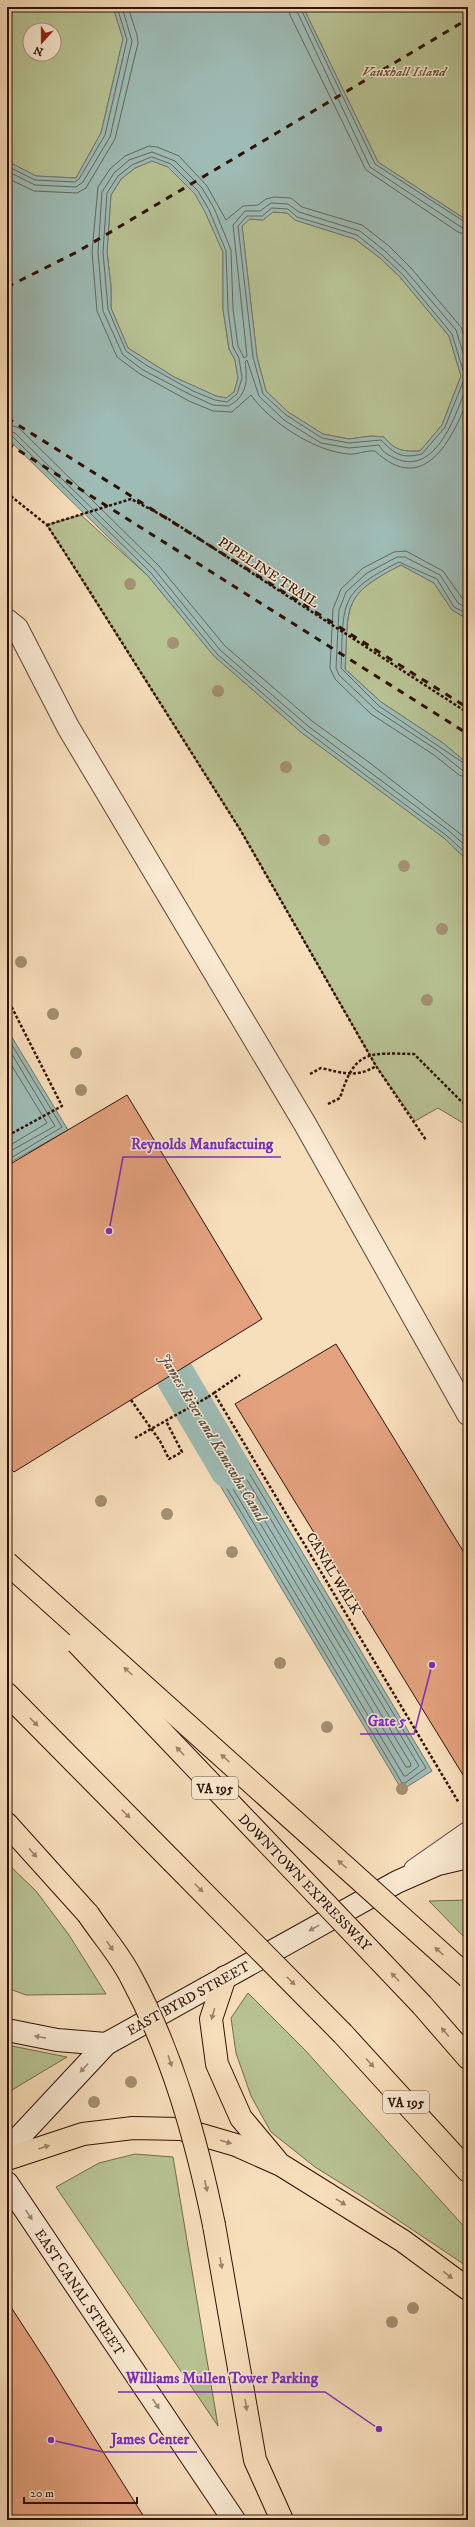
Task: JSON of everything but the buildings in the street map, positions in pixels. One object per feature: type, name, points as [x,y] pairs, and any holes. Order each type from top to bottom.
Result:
[{"type":"highway","points":[[7,1563],[468,1977]]},
{"type":"highway","name":"DOWNTOWN EXPRESSWAY","points":[[7,1570],[422,2005],[468,2058]]},
{"type":"highway","name":"VA 195","points":[[7,1694],[343,2034],[468,2171]]},
{"type":"highway","points":[[7,1824],[88,1914],[131,1976],[167,2053],[189,2118],[214,2225],[255,2460],[282,2520]]},
{"type":"highway","points":[[225,1977],[211,2019],[217,2064],[241,2118],[281,2165]]},
{"type":"highway","points":[[7,2160],[83,2134],[133,2128],[181,2129],[236,2145],[281,2165],[403,2241],[468,2289]]},
{"type":"street","points":[[7,620],[17,628],[68,727],[305,1124],[468,1414]]},
{"type":"street","name":"EAST BYRD STREET","points":[[397,1882],[468,1833]]},
{"type":"street","name":"EAST BYRD STREET","points":[[7,2150],[106,2044],[397,1882],[438,1864],[468,1857]]},
{"type":"street","points":[[7,2030],[57,2040],[106,2044]]},
{"type":"street","name":"EAST CANAL STREET","points":[[7,2183],[234,2520]]},
{"type":"path","points":[[7,493],[47,525],[241,831],[369,1055],[426,1140]]},
{"type":"path","name":"PIPELINE TRAIL","points":[[47,525],[132,499],[167,518],[468,713]]},
{"type":"path","points":[[7,998],[62,1106],[7,1136]]},
{"type":"path","points":[[340,1098],[347,1075],[356,1062],[369,1055],[414,1054],[462,1102],[468,1105]]},
{"type":"path","points":[[321,1068],[347,1075],[364,1074],[376,1066]]},
{"type":"path","points":[[135,1438],[208,1397],[240,1375]]},
{"type":"path","name":"CANAL WALK","points":[[214,1393],[460,1804],[464,1802]]},
{"type":"path","points":[[131,1400],[160,1441],[169,1459],[182,1452],[166,1421]]},
{"type":"green space","points":[[7,7],[113,7],[123,39],[101,133],[76,178],[36,176],[7,161]]},
{"type":"green space","name":"Vauxhall Island","points":[[303,7],[468,7],[468,221],[378,162]]},
{"type":"green space","points":[[152,161],[168,167],[195,194],[205,211],[223,252],[223,309],[229,349],[235,360],[238,378],[234,392],[226,398],[216,396],[174,377],[128,348],[111,308],[111,286],[107,252],[111,195],[121,179],[135,168]]},
{"type":"green space","points":[[273,212],[287,213],[295,220],[355,239],[380,258],[400,277],[449,336],[461,376],[442,425],[420,451],[399,449],[391,445],[384,437],[371,436],[349,439],[323,434],[288,412],[266,391],[257,357],[242,226],[249,219],[263,220]]},
{"type":"green space","points":[[81,515],[148,576],[214,656],[302,733],[444,838],[468,861],[468,1126],[438,1108],[415,1121],[376,1066],[241,831],[47,525]]},
{"type":"green space","points":[[401,565],[434,583],[452,610],[468,619],[468,764],[443,743],[381,702],[345,669],[348,616],[352,605],[367,585]]},
{"type":"green space","points":[[7,1863],[36,1891],[69,1935],[106,1994],[26,1995],[7,1988]]},
{"type":"green space","points":[[468,1900],[468,1941],[429,1901]]},
{"type":"green space","points":[[248,1993],[305,2050],[468,2231],[468,2267],[371,2202],[315,2167],[271,2132],[251,2096],[236,2053],[231,2018]]},
{"type":"green space","points":[[7,2045],[67,2057],[7,2093]]},
{"type":"green space","points":[[135,2154],[173,2157],[218,2426],[56,2187],[99,2163]]},
{"type":"water","points":[[113,7],[303,7],[378,162],[468,221],[468,619],[452,610],[434,583],[401,565],[367,585],[352,605],[348,616],[345,669],[381,702],[443,743],[468,764],[468,861],[444,838],[302,733],[214,656],[148,576],[7,438],[7,161],[36,176],[76,178],[101,133],[123,39]],"holes":[[[152,161],[168,167],[195,194],[223,252],[223,309],[229,349],[235,360],[238,378],[234,392],[226,398],[216,396],[174,377],[128,348],[111,308],[111,286],[107,252],[111,195],[121,179],[135,168]],[[273,212],[287,213],[295,220],[355,239],[380,258],[400,277],[449,336],[461,376],[442,425],[420,451],[399,449],[391,445],[384,437],[371,436],[349,439],[323,434],[288,412],[266,391],[257,357],[242,226],[250,219],[263,220]]]},
{"type":"water","points":[[7,1029],[68,1130],[9,1163],[7,1159]]},
{"type":"water","name":"James River and Kanawha Canal","points":[[219,1412],[432,1771],[402,1790],[187,1430]]},
{"type":"waterway","name":"James River and Kanawha Canal","points":[[146,1326],[230,1469]]},
{"type":"railway","points":[[7,287],[77,252],[468,19]]},
{"type":"railway","points":[[7,418],[468,708]]},
{"type":"railway","points":[[7,443],[468,734]]},
{"type":"place","name":"Reynolds Manufactuing","points":[[109,1231]]},
{"type":"place","name":"Gate 5","points":[[432,1665]]},
{"type":"place","name":"Williams Mullen Tower Parking","points":[[379,2429]]},
{"type":"place","name":"James Center","points":[[51,2440]]}]
